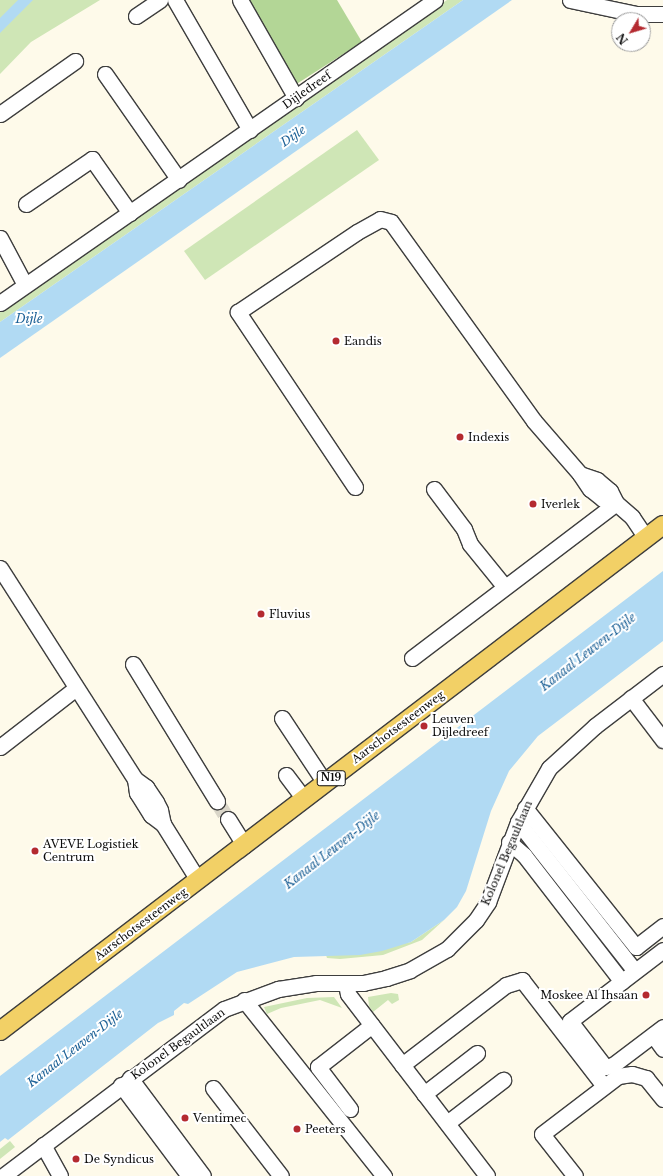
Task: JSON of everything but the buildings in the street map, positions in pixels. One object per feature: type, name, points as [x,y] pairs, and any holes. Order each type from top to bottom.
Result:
[{"type":"main road","name":"Aarschotsesteenweg","points":[[0,1031],[663,525]]},
{"type":"street","points":[[136,16],[160,0]]},
{"type":"street","points":[[175,0],[250,130]]},
{"type":"street","points":[[240,0],[296,98]]},
{"type":"street","name":"Dijledreef","points":[[0,303],[179,180],[435,0]]},
{"type":"street","points":[[570,0],[636,14],[663,14]]},
{"type":"street","points":[[0,114],[75,61]]},
{"type":"street","points":[[105,74],[179,180]]},
{"type":"street","points":[[26,204],[92,159],[130,213]]},
{"type":"street","points":[[355,487],[238,312],[357,232],[380,220],[391,222],[534,421],[580,474],[597,480],[610,491],[616,503],[632,517],[646,538]]},
{"type":"street","points":[[0,238],[25,285]]},
{"type":"street","points":[[434,489],[464,529],[470,544],[505,588]]},
{"type":"street","points":[[412,658],[616,503]]},
{"type":"street","points":[[0,568],[135,779],[146,787],[156,802],[160,810],[163,824],[198,880]]},
{"type":"street","points":[[133,664],[217,801]]},
{"type":"street","name":"Kolonel Begaultlaan","points":[[3,1176],[194,1029],[224,1009],[244,1000],[278,989],[316,983],[346,984],[386,978],[404,972],[447,949],[476,920],[488,902],[509,842],[518,822],[549,768],[566,750],[663,674]]},
{"type":"street","points":[[0,747],[76,688]]},
{"type":"street","points":[[631,698],[663,740]]},
{"type":"street","points":[[282,718],[325,783]]},
{"type":"street","points":[[286,775],[304,799]]},
{"type":"street","points":[[525,808],[636,947],[663,926]]},
{"type":"street","points":[[228,819],[244,845]]},
{"type":"street","points":[[518,822],[635,971]]},
{"type":"street","points":[[509,842],[524,856],[622,982]]},
{"type":"street","points":[[663,950],[570,1021],[605,1067],[613,1065],[658,1031],[663,1049]]},
{"type":"street","points":[[402,1065],[506,985],[522,980],[604,1086]]},
{"type":"street","points":[[346,984],[348,994],[487,1176]]},
{"type":"street","points":[[244,1000],[384,1176]]},
{"type":"street","points":[[350,1109],[318,1067],[372,1026]]},
{"type":"street","points":[[424,1094],[477,1053]]},
{"type":"street","points":[[575,1176],[542,1134],[618,1076],[632,1074],[646,1078],[663,1099]]},
{"type":"street","points":[[447,1123],[503,1080]]},
{"type":"street","points":[[125,1082],[189,1176]]},
{"type":"street","points":[[125,1082],[202,1176]]},
{"type":"street","points":[[213,1088],[281,1176]]},
{"type":"street","points":[[43,1145],[60,1176]]},
{"type":"green space","points":[[0,0],[100,0],[31,42],[0,74]]},
{"type":"green space","points":[[246,0],[337,0],[362,42],[295,85]]},
{"type":"green space","points":[[447,0],[463,0],[0,322],[0,310]]},
{"type":"green space","points":[[357,130],[379,160],[205,280],[184,251]]},
{"type":"green space","points":[[444,920],[422,940],[383,955],[340,959],[327,958],[326,955],[340,955],[411,942]]},
{"type":"green space","points":[[391,993],[398,994],[399,1000],[392,1004],[388,1000],[373,1012],[369,1006],[368,997]]},
{"type":"green space","points":[[334,997],[342,1008],[320,1000],[281,1008],[267,1014],[264,1007],[307,998]]},
{"type":"green space","points":[[10,1141],[15,1147],[0,1159],[0,1149]]},
{"type":"water","points":[[18,0],[33,0],[0,33],[0,18]]},
{"type":"water","name":"Dijle","points":[[463,0],[512,0],[0,358],[0,322]]},
{"type":"water","name":"Kanaal Leuven-Dijle","points":[[663,571],[663,641],[538,736],[509,771],[491,811],[466,891],[457,907],[444,920],[411,942],[382,951],[360,955],[294,957],[237,972],[188,1004],[184,1003],[174,1011],[174,1015],[158,1023],[8,1140],[5,1138],[0,1142],[0,1076]]},
{"type":"tunnel","points":[[217,801],[228,819]]},
{"type":"place","name":"Eandis","points":[[336,341]]},
{"type":"place","name":"Indexis","points":[[460,437]]},
{"type":"place","name":"Iverlek","points":[[533,504]]},
{"type":"place","name":"Fluvius","points":[[261,614]]},
{"type":"place","name":"Leuven Dijledreef","points":[[424,726]]},
{"type":"place","name":"AVEVE Logistiek Centrum","points":[[35,851]]},
{"type":"place","name":"Moskee Al Ihsaan","points":[[646,995]]},
{"type":"place","name":"Ventimec","points":[[185,1118]]},
{"type":"place","name":"Peeters","points":[[297,1129]]},
{"type":"place","name":"De Syndicus","points":[[76,1159]]}]
